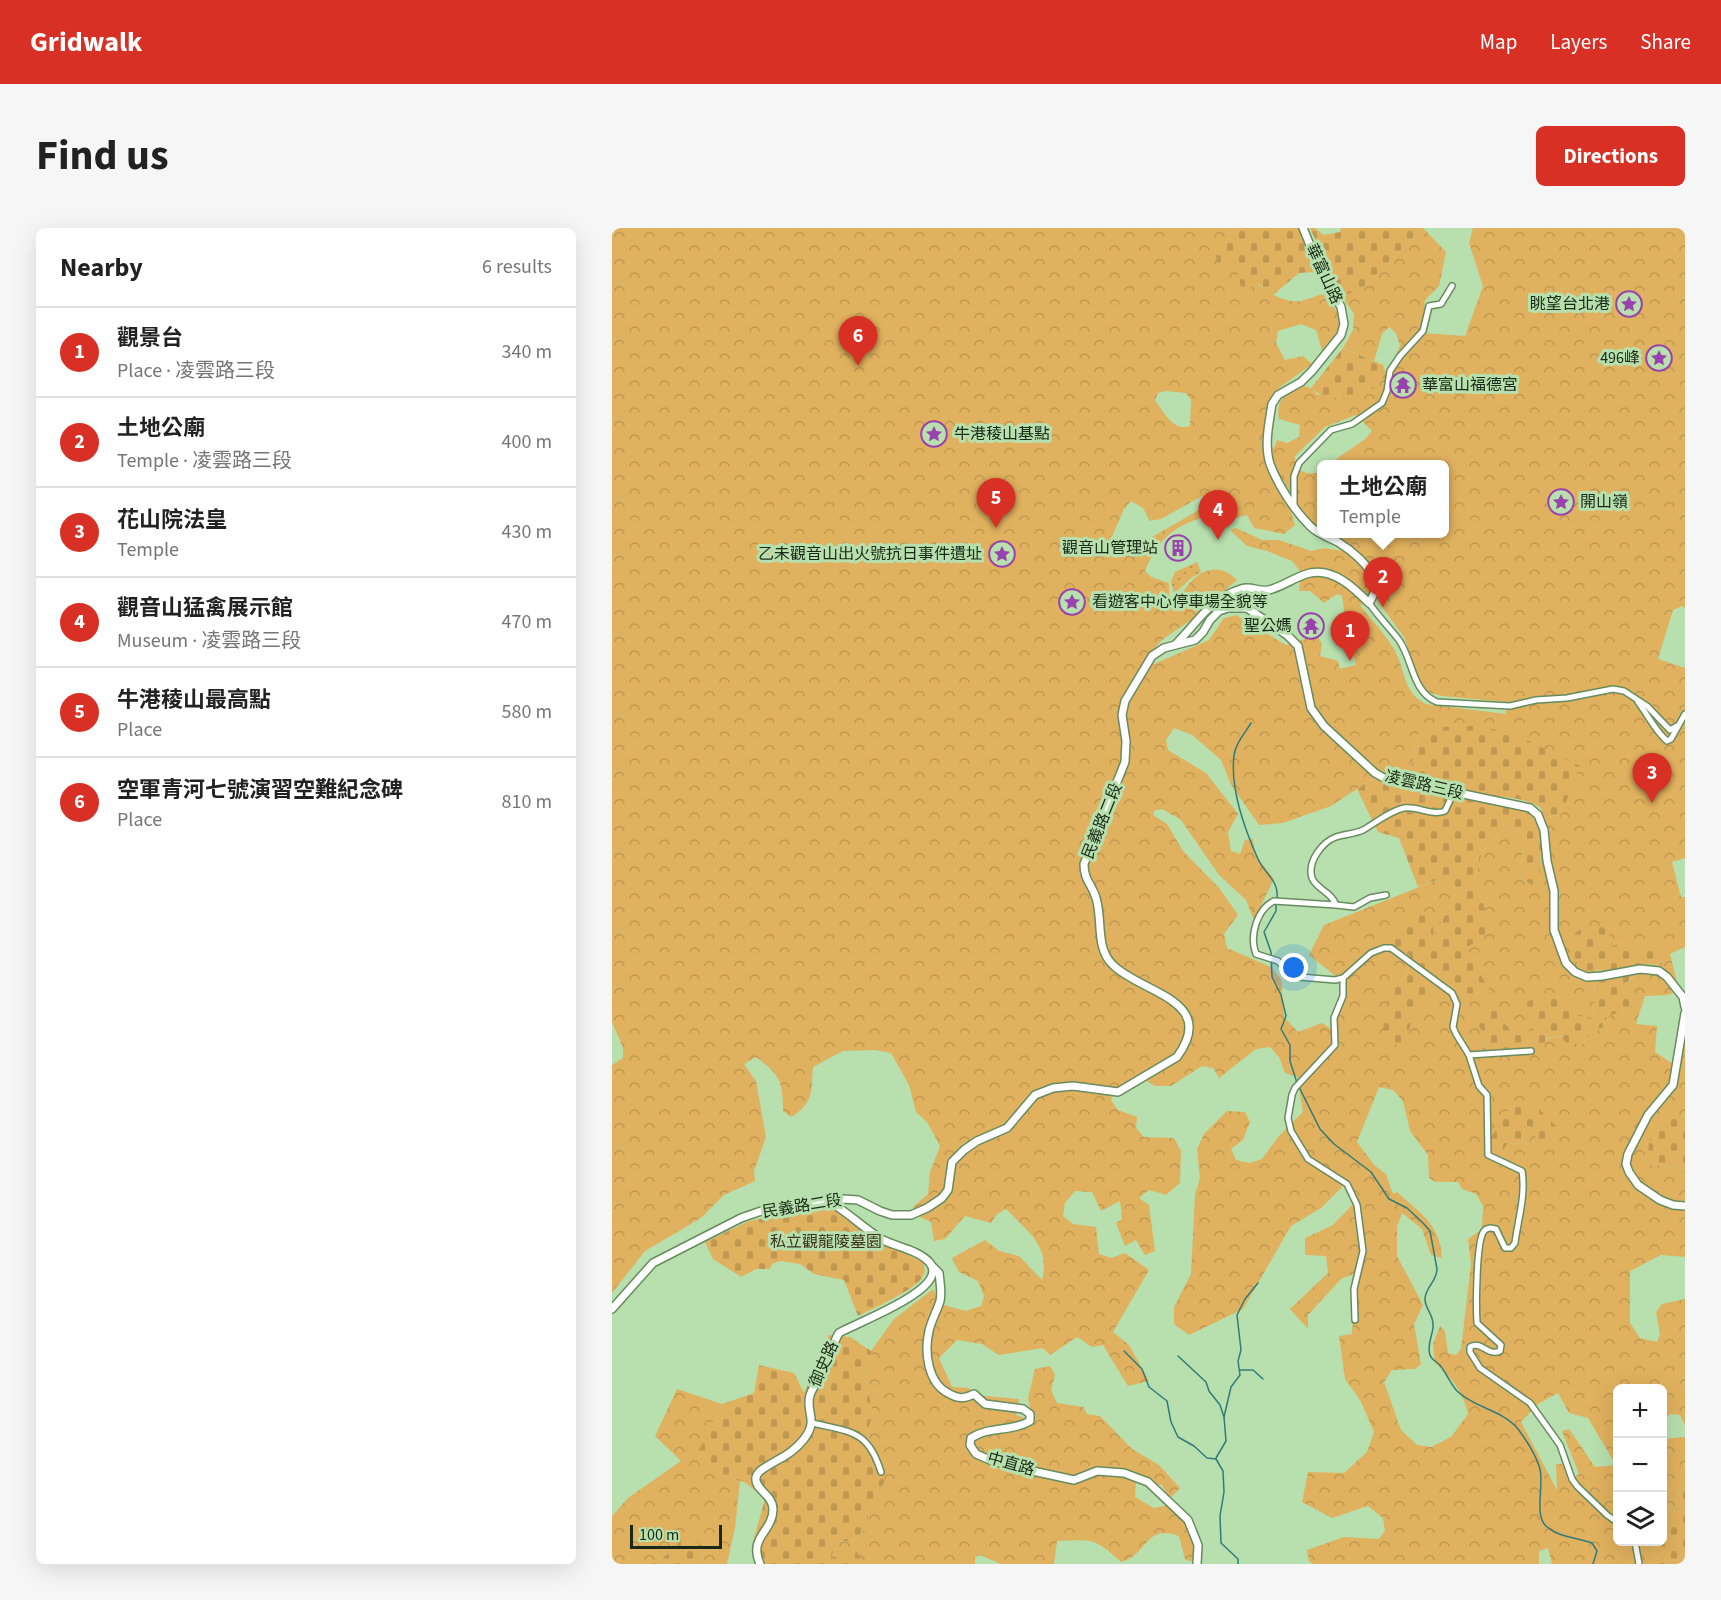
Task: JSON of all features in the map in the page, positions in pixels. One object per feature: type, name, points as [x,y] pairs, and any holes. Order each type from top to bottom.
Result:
[{"type":"street","name":"華富山路","points":[[1303,228],[1318,267],[1341,307],[1344,324],[1341,335],[1312,371],[1301,382],[1278,395],[1272,404],[1267,450],[1270,464],[1294,506],[1310,527],[1317,532]]},
{"type":"street","points":[[1294,506],[1294,476],[1299,463],[1331,430],[1352,424],[1382,403],[1387,391],[1390,371],[1400,356],[1423,331],[1429,306],[1441,304],[1452,286]]},
{"type":"street","name":"華富山路","points":[[1328,538],[1339,543],[1362,562],[1375,582],[1375,594],[1369,603]]},
{"type":"street","points":[[1176,644],[1207,608],[1224,596],[1248,587],[1269,591],[1312,572],[1328,574],[1351,586],[1369,603],[1400,641],[1421,690],[1428,698],[1437,702],[1510,706],[1536,700],[1567,699],[1613,689],[1624,691],[1647,706],[1670,730],[1677,726]]},
{"type":"street","name":"凌雲路三段","points":[[1176,644],[1195,640],[1219,611],[1236,607],[1246,608],[1287,635],[1298,646],[1311,708],[1324,726],[1375,773],[1383,778],[1410,779],[1454,792],[1530,808],[1538,815],[1544,830],[1547,861],[1554,891],[1554,930],[1566,963],[1575,972],[1587,976],[1640,969],[1655,970],[1667,978],[1684,997],[1685,1007]]},
{"type":"street","name":"民義路二段","points":[[612,1309],[653,1263],[741,1218],[764,1210],[830,1202],[843,1198],[858,1200],[892,1215],[911,1215],[927,1208],[942,1198],[948,1190],[952,1162],[977,1141],[1006,1128],[1035,1095],[1053,1088],[1073,1086],[1118,1092],[1177,1057],[1184,1048],[1189,1023],[1187,1015],[1166,996],[1112,965],[1105,955],[1096,898],[1084,876],[1084,864],[1088,850],[1125,762],[1126,741],[1122,715],[1125,701],[1152,656],[1176,644]]},
{"type":"street","points":[[1635,699],[1666,741],[1671,739],[1685,714]]},
{"type":"street","points":[[1336,905],[1333,897],[1312,877],[1311,868],[1315,856],[1323,846],[1333,838],[1360,831],[1384,816],[1403,808],[1439,813],[1444,811],[1454,792]]},
{"type":"street","points":[[1386,895],[1370,898],[1354,908],[1277,901],[1268,904],[1256,922],[1252,946],[1256,954],[1278,961],[1288,971],[1300,976],[1335,980],[1343,978],[1371,953],[1391,948],[1452,993],[1457,1004],[1453,1027],[1469,1055],[1479,1086],[1487,1095],[1488,1155],[1522,1171],[1524,1190],[1515,1243],[1511,1248],[1505,1248],[1496,1229],[1491,1227],[1482,1234],[1478,1250],[1477,1323],[1501,1345],[1500,1351],[1489,1353],[1474,1344],[1470,1347],[1470,1352],[1480,1368],[1530,1403],[1560,1445],[1572,1479],[1613,1519]]},
{"type":"street","points":[[1343,978],[1343,996],[1334,1018],[1335,1045],[1295,1088],[1288,1119],[1291,1131],[1308,1158],[1347,1184],[1357,1205],[1363,1251],[1354,1289],[1355,1320]]},
{"type":"street","points":[[1685,1013],[1673,1085],[1648,1115],[1628,1154],[1626,1164],[1638,1185],[1659,1200],[1685,1206]]},
{"type":"street","points":[[1469,1055],[1531,1051]]},
{"type":"street","points":[[830,1202],[844,1210],[872,1233],[928,1261],[933,1267]]},
{"type":"street","name":"御史路","points":[[812,1423],[810,1395],[831,1356],[838,1333],[898,1305],[926,1284],[931,1278],[933,1267]]},
{"type":"street","name":"中直路","points":[[933,1267],[939,1273],[940,1300],[932,1320],[926,1348],[933,1377],[941,1390],[964,1399],[974,1394],[986,1404],[1023,1408],[1030,1413],[1030,1420],[1025,1424],[1011,1429],[979,1433],[971,1438],[970,1445],[973,1452],[990,1460],[1074,1480],[1097,1471],[1124,1473],[1139,1477],[1161,1493],[1188,1520],[1198,1545],[1197,1564]]},
{"type":"street","points":[[760,1564],[755,1553],[773,1510],[771,1501],[755,1481],[756,1476],[760,1471],[783,1459],[800,1444],[807,1436],[812,1423],[854,1433],[864,1440],[875,1454],[881,1472]]},
{"type":"street","points":[[1636,1546],[1639,1564]]},
{"type":"green space","points":[[612,228],[1240,228],[1229,233],[1237,269],[1267,291],[1283,299],[1300,301],[1323,294],[1336,310],[1340,322],[1335,334],[1322,350],[1316,330],[1301,324],[1278,331],[1276,343],[1285,360],[1303,356],[1312,364],[1279,388],[1269,399],[1266,445],[1274,448],[1277,440],[1287,443],[1299,437],[1300,425],[1279,419],[1279,406],[1288,395],[1304,386],[1311,388],[1318,395],[1387,375],[1400,346],[1396,333],[1389,327],[1382,334],[1374,361],[1343,348],[1353,330],[1354,314],[1342,297],[1365,286],[1423,228],[1446,252],[1439,286],[1425,300],[1422,333],[1465,336],[1483,286],[1469,243],[1473,228],[1685,228],[1685,608],[1682,606],[1673,610],[1658,659],[1685,668],[1685,858],[1672,862],[1681,897],[1685,897],[1685,947],[1670,954],[1679,990],[1668,995],[1645,996],[1636,1024],[1657,1026],[1655,1052],[1676,1066],[1685,1027],[1685,1117],[1682,1116],[1649,1144],[1649,1164],[1685,1169],[1685,1257],[1661,1255],[1630,1271],[1630,1323],[1640,1338],[1657,1342],[1660,1334],[1656,1312],[1662,1304],[1685,1299],[1685,1426],[1680,1415],[1670,1414],[1667,1417],[1667,1384],[1613,1384],[1613,1460],[1588,1418],[1569,1413],[1558,1393],[1538,1404],[1521,1422],[1557,1490],[1556,1464],[1567,1464],[1574,1478],[1579,1474],[1562,1431],[1569,1429],[1595,1467],[1613,1465],[1613,1546],[1652,1546],[1658,1564],[1552,1564],[1548,1548],[1539,1551],[1539,1564],[1313,1564],[1309,1561],[1307,1550],[1344,1537],[1379,1539],[1385,1531],[1383,1518],[1368,1506],[1332,1518],[1302,1502],[1308,1472],[1344,1473],[1367,1452],[1374,1432],[1360,1400],[1345,1379],[1339,1336],[1352,1334],[1356,1273],[1341,1279],[1308,1315],[1308,1329],[1290,1309],[1328,1273],[1326,1256],[1305,1255],[1305,1238],[1333,1225],[1358,1199],[1345,1184],[1321,1208],[1291,1226],[1243,1309],[1189,1335],[1174,1324],[1174,1307],[1191,1274],[1195,1195],[1200,1178],[1197,1149],[1204,1134],[1227,1111],[1245,1112],[1250,1122],[1243,1140],[1231,1149],[1236,1160],[1250,1163],[1262,1159],[1278,1137],[1303,1112],[1297,1077],[1285,1073],[1279,1057],[1270,1047],[1256,1049],[1219,1078],[1213,1068],[1202,1066],[1171,1086],[1155,1086],[1138,1076],[1115,1088],[1111,1100],[1118,1110],[1137,1117],[1136,1128],[1144,1137],[1174,1138],[1181,1151],[1180,1183],[1166,1195],[1149,1190],[1139,1198],[1149,1205],[1155,1251],[1145,1255],[1136,1240],[1125,1246],[1116,1223],[1122,1219],[1120,1201],[1101,1211],[1092,1192],[1075,1191],[1065,1203],[1063,1216],[1073,1224],[1096,1227],[1099,1254],[1111,1258],[1125,1253],[1149,1270],[1113,1332],[1129,1345],[1149,1381],[1128,1386],[1103,1345],[1092,1347],[1077,1337],[1050,1355],[1043,1348],[999,1355],[982,1344],[957,1340],[939,1358],[952,1387],[969,1388],[974,1395],[1019,1399],[1016,1415],[1033,1421],[1028,1398],[1035,1369],[1050,1366],[1055,1375],[1051,1390],[1057,1403],[1083,1407],[1087,1414],[1100,1416],[1132,1449],[1159,1465],[1180,1488],[1170,1498],[1161,1484],[1152,1490],[1136,1482],[1135,1497],[1154,1508],[1169,1505],[1193,1538],[1194,1553],[1191,1562],[1185,1559],[1179,1536],[1168,1533],[1153,1537],[1137,1553],[1121,1562],[1098,1544],[1079,1540],[1057,1541],[1054,1564],[1001,1564],[980,1555],[975,1557],[975,1564],[865,1564],[856,1552],[840,1558],[830,1556],[839,1542],[855,1540],[866,1527],[870,1507],[885,1481],[873,1470],[868,1430],[873,1415],[864,1370],[873,1363],[871,1351],[894,1319],[933,1289],[940,1304],[966,1311],[981,1306],[984,1296],[978,1281],[959,1272],[952,1258],[985,1240],[999,1251],[1019,1256],[1042,1280],[1044,1268],[1040,1248],[1029,1232],[1006,1209],[997,1214],[991,1223],[965,1216],[945,1239],[934,1241],[931,1222],[918,1216],[913,1207],[928,1194],[930,1172],[940,1146],[927,1122],[916,1112],[909,1085],[891,1053],[875,1050],[843,1051],[813,1067],[808,1102],[791,1117],[783,1111],[781,1085],[775,1074],[756,1057],[744,1064],[756,1081],[766,1137],[754,1171],[755,1181],[724,1195],[701,1218],[645,1251],[612,1293],[612,1065],[623,1058],[623,1048],[612,1022]],"holes":[[[1166,391],[1186,393],[1191,400],[1190,426],[1174,424],[1155,400],[1158,393]],[[1356,415],[1372,431],[1365,439],[1335,460],[1449,460],[1449,538],[1336,538],[1350,544],[1350,552],[1324,548],[1311,551],[1279,540],[1262,540],[1236,528],[1230,530],[1247,546],[1292,561],[1301,572],[1299,591],[1310,591],[1324,603],[1337,594],[1342,596],[1347,632],[1359,640],[1352,648],[1356,665],[1340,669],[1338,661],[1320,656],[1322,644],[1317,635],[1286,645],[1236,615],[1224,618],[1209,640],[1154,664],[1149,661],[1160,642],[1185,625],[1237,580],[1221,570],[1205,571],[1191,581],[1181,596],[1171,598],[1169,583],[1151,577],[1145,571],[1162,541],[1186,524],[1209,516],[1220,522],[1247,515],[1254,528],[1284,534],[1295,525],[1291,511],[1275,482],[1283,480],[1304,514],[1317,527],[1317,472],[1308,473],[1295,467],[1295,456],[1325,427]],[[1202,496],[1206,506],[1152,537],[1130,555],[1114,558],[1108,546],[1124,509],[1131,501],[1143,508],[1150,521],[1161,519]],[[1376,599],[1404,637],[1421,684],[1427,692],[1442,696],[1505,702],[1506,714],[1426,704],[1418,699],[1408,686],[1392,646],[1360,605]],[[1174,728],[1192,735],[1221,760],[1231,785],[1259,825],[1283,823],[1331,806],[1372,779],[1404,783],[1410,774],[1418,734],[1561,815],[1543,817],[1539,888],[1520,879],[1524,833],[1505,828],[1482,852],[1475,880],[1492,930],[1465,949],[1434,991],[1413,1013],[1390,989],[1406,976],[1410,956],[1385,943],[1433,939],[1457,891],[1437,880],[1324,925],[1309,955],[1343,982],[1334,1031],[1322,1023],[1298,1032],[1284,1017],[1281,979],[1271,967],[1227,948],[1224,934],[1238,915],[1220,889],[1183,851],[1167,824],[1153,815],[1155,810],[1162,809],[1181,820],[1219,875],[1246,900],[1254,920],[1274,879],[1255,855],[1253,839],[1245,840],[1240,854],[1231,851],[1228,832],[1238,814],[1206,773],[1168,750],[1166,740]],[[1621,943],[1636,952],[1663,960],[1662,965],[1632,965],[1595,972],[1612,946]],[[1635,975],[1622,988],[1631,1002],[1604,1018],[1603,1027],[1590,1034],[1583,1044],[1567,1038],[1555,1037],[1544,1040],[1529,1050],[1514,1049],[1482,1054],[1483,1034],[1474,1015],[1505,1024],[1517,1035],[1572,1015],[1593,1019],[1595,981]],[[1379,1087],[1393,1090],[1403,1101],[1410,1131],[1428,1155],[1429,1178],[1435,1182],[1458,1182],[1462,1189],[1476,1194],[1483,1206],[1482,1229],[1468,1239],[1471,1264],[1461,1349],[1456,1355],[1448,1353],[1445,1331],[1440,1326],[1433,1344],[1435,1363],[1456,1386],[1468,1414],[1451,1437],[1431,1447],[1417,1445],[1401,1430],[1384,1382],[1392,1370],[1415,1369],[1421,1364],[1414,1324],[1423,1305],[1397,1256],[1397,1227],[1402,1213],[1422,1229],[1431,1255],[1442,1258],[1438,1236],[1428,1220],[1397,1192],[1393,1194],[1386,1174],[1374,1165],[1357,1142]],[[1536,1105],[1546,1148],[1533,1145],[1539,1128],[1524,1126],[1522,1143],[1507,1144]]]},
{"type":"green space","points":[[1240,228],[1300,228],[1316,272],[1299,273],[1272,296],[1259,284],[1242,292],[1237,269],[1217,264],[1215,247],[1229,233]]},
{"type":"green space","points":[[1310,228],[1315,228],[1323,235],[1340,232],[1341,228],[1423,228],[1365,286],[1342,297]]},
{"type":"green space","points":[[1343,348],[1383,365],[1387,375],[1374,388],[1358,395],[1341,398],[1318,393],[1311,388]]},
{"type":"green space","points":[[1197,562],[1201,572],[1174,594],[1171,581],[1175,572]]},
{"type":"green space","points":[[1478,726],[1513,733],[1580,766],[1561,815],[1543,817],[1541,808],[1524,800],[1468,793],[1410,774],[1418,734],[1441,727]]},
{"type":"green space","points":[[1372,779],[1404,783],[1477,802],[1523,806],[1542,828],[1539,888],[1520,879],[1524,833],[1505,828],[1482,852],[1475,880],[1492,930],[1465,949],[1492,994],[1434,992],[1413,1013],[1405,1047],[1381,1041],[1390,989],[1406,976],[1410,956],[1384,943],[1413,916],[1432,915],[1434,937],[1457,891],[1437,880],[1418,887],[1399,838],[1378,832],[1357,789]]},
{"type":"green space","points":[[1598,925],[1608,931],[1612,946],[1621,943],[1637,952],[1657,945],[1663,960],[1662,965],[1600,970],[1580,969],[1569,937],[1581,929]]},
{"type":"green space","points":[[1635,974],[1622,988],[1631,1002],[1630,1008],[1604,1018],[1603,1027],[1590,1034],[1583,1044],[1566,1043],[1561,1036],[1546,1038],[1543,1054],[1514,1049],[1482,1055],[1483,1034],[1474,1015],[1500,1008],[1505,1024],[1517,1035],[1538,1026],[1525,1013],[1528,1001],[1560,993],[1570,1002],[1572,1015],[1593,1018],[1595,981]]},
{"type":"green space","points":[[1519,1101],[1535,1105],[1562,1132],[1546,1148],[1533,1146],[1538,1128],[1524,1126],[1522,1143],[1507,1144],[1500,1155],[1491,1158],[1487,1144],[1510,1108]]},
{"type":"green space","points":[[1685,1117],[1685,1169],[1649,1164],[1649,1144],[1654,1134],[1666,1122]]},
{"type":"green space","name":"私立觀龍陵墓園","points":[[823,1208],[841,1211],[870,1237],[923,1262],[925,1270],[923,1276],[903,1293],[858,1316],[844,1280],[814,1274],[800,1264],[780,1261],[772,1264],[770,1269],[756,1269],[741,1277],[713,1259],[705,1242],[749,1221]]},
{"type":"green space","points":[[829,1335],[850,1337],[871,1351],[874,1363],[864,1370],[873,1415],[868,1430],[873,1470],[883,1472],[885,1481],[870,1507],[866,1527],[855,1540],[839,1542],[831,1556],[840,1558],[856,1551],[865,1564],[756,1564],[753,1542],[765,1499],[746,1483],[725,1476],[697,1454],[722,1404],[754,1393],[759,1365],[794,1373],[804,1393]]},
{"type":"green space","points":[[677,1389],[722,1404],[698,1454],[725,1476],[740,1481],[735,1528],[727,1564],[701,1564],[705,1547],[671,1552],[652,1564],[612,1564],[612,1516],[628,1498],[681,1461],[655,1436]]},
{"type":"green space","points":[[1685,1437],[1685,1483],[1679,1492],[1676,1511],[1667,1510],[1667,1439]]},
{"type":"green space","points":[[1685,1483],[1685,1564],[1658,1564],[1652,1546],[1667,1546],[1667,1510],[1676,1511],[1679,1492]]},
{"type":"green space","points":[[684,1536],[705,1547],[701,1564],[652,1564],[671,1552]]},
{"type":"waterway","points":[[1251,723],[1235,752],[1234,782],[1248,835],[1261,865],[1274,882],[1277,900]]},
{"type":"waterway","points":[[1276,904],[1276,911],[1264,932],[1271,952],[1272,977],[1281,995],[1286,1016],[1281,1029],[1290,1045],[1290,1061],[1297,1083]]},
{"type":"waterway","points":[[1299,1087],[1320,1129],[1334,1144],[1371,1172],[1389,1199],[1407,1208],[1430,1231],[1437,1269],[1425,1298],[1433,1324],[1429,1347],[1431,1357],[1441,1366],[1457,1391],[1464,1397],[1505,1417],[1518,1429],[1531,1448],[1540,1469],[1542,1521],[1557,1533],[1592,1543],[1597,1551],[1593,1564]]},
{"type":"waterway","points":[[1224,1417],[1231,1387],[1240,1375],[1238,1361],[1241,1350],[1237,1315],[1245,1299],[1258,1283]]},
{"type":"waterway","points":[[1124,1351],[1142,1369],[1149,1387],[1167,1401],[1171,1422],[1178,1437],[1194,1446],[1207,1458],[1216,1459],[1223,1471],[1221,1543],[1238,1559],[1238,1564]]},
{"type":"waterway","points":[[1178,1356],[1206,1382],[1209,1391],[1220,1405],[1224,1417],[1226,1441],[1216,1458]]},
{"type":"waterway","points":[[1240,1370],[1253,1370],[1263,1379]]},
{"type":"place","name":"眺望台北港","points":[[1629,304]]},
{"type":"place","name":"496峰","points":[[1659,358]]},
{"type":"place","name":"空軍青河七號演習空難紀念碑","points":[[858,366]]},
{"type":"place","name":"華富山福德宮","points":[[1403,385]]},
{"type":"place","name":"牛港稜山基點","points":[[934,434]]},
{"type":"place","name":"開山嶺","points":[[1561,502]]},
{"type":"place","name":"牛港稜山最高點","points":[[996,528]]},
{"type":"place","name":"觀音山猛禽展示館","points":[[1218,540]]},
{"type":"place","name":"觀音山管理站","points":[[1178,548]]},
{"type":"place","name":"乙未觀音山出火號抗日事件遺址","points":[[1002,554]]},
{"type":"place","name":"看遊客中心停車場全貌等","points":[[1072,602]]},
{"type":"place","name":"土地公廟","points":[[1383,607]]},
{"type":"place","name":"聖公媽","points":[[1311,626]]},
{"type":"place","name":"觀景台","points":[[1350,661]]},
{"type":"place","name":"花山院法皇","points":[[1652,803]]}]
